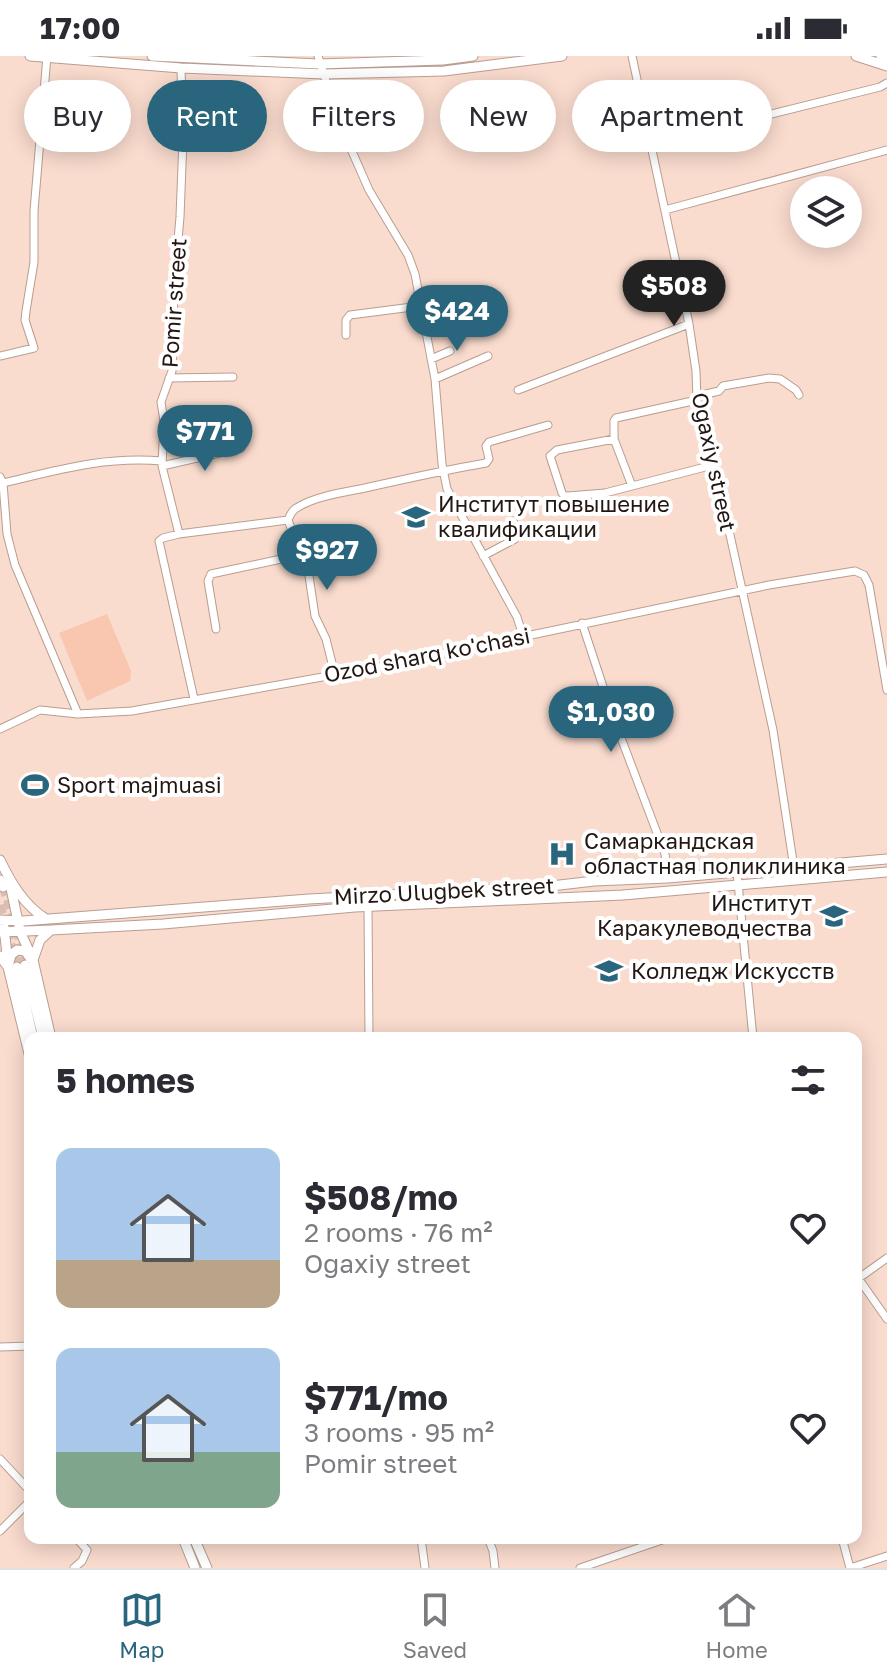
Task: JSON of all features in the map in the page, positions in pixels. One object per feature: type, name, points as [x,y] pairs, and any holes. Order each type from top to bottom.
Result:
[{"type":"main road","points":[[30,56],[181,68],[324,74],[444,71],[562,56]]},
{"type":"main road","points":[[152,56],[319,60],[443,60],[473,56]]},
{"type":"main road","points":[[856,56],[887,66]]},
{"type":"main road","points":[[881,56],[887,58]]},
{"type":"main road","name":"Mirzo Ulugbek street","points":[[2,932],[46,919],[282,901],[668,878],[887,859]]},
{"type":"main road","points":[[0,860],[19,926],[27,1032]]},
{"type":"main road","name":"Mirzo Ulugbek street","points":[[1,919],[19,926],[51,930],[368,907],[599,896],[887,872]]},
{"type":"main road","points":[[4,882],[10,897],[4,901]]},
{"type":"main road","points":[[4,882],[46,919]]},
{"type":"main road","points":[[1,919],[2,932],[21,965],[49,1032]]},
{"type":"main road","points":[[32,1032],[21,965],[51,930]]},
{"type":"main road","points":[[0,956],[21,965]]},
{"type":"main road","points":[[21,965],[41,1032]]},
{"type":"main road","points":[[185,1544],[195,1568]]},
{"type":"main road","points":[[197,1544],[207,1568]]},
{"type":"street","points":[[0,356],[34,348],[25,320],[34,262],[34,211],[46,56]]},
{"type":"street","name":"Ogaxiy street","points":[[632,56],[637,80]]},
{"type":"street","points":[[319,60],[340,124],[369,190],[408,255],[415,274],[435,379],[447,489],[517,617],[523,636]]},
{"type":"street","name":"Pomir street","points":[[179,534],[162,464],[164,421],[161,402],[172,371],[183,139],[181,68]]},
{"type":"street","points":[[772,114],[887,83]]},
{"type":"street","points":[[665,210],[887,150]]},
{"type":"street","name":"Ogaxiy street","points":[[653,152],[689,324],[697,400],[717,476],[773,730],[794,868]]},
{"type":"street","points":[[346,335],[346,320],[350,315],[420,306]]},
{"type":"street","points":[[518,390],[689,324]]},
{"type":"street","points":[[431,359],[450,351]]},
{"type":"street","points":[[435,379],[488,356]]},
{"type":"street","points":[[169,378],[233,377]]},
{"type":"street","points":[[632,486],[614,439],[616,418],[697,400],[702,395],[719,391],[723,386],[769,378],[780,379],[799,395]]},
{"type":"street","points":[[335,675],[326,639],[315,616],[309,576],[288,520],[291,513],[307,503],[443,470],[486,463],[489,459],[486,446],[489,442],[548,425]]},
{"type":"street","points":[[614,439],[552,453],[550,456],[565,496],[605,493],[713,465]]},
{"type":"street","points":[[78,714],[15,565],[7,534],[2,480],[121,459],[162,464],[241,448]]},
{"type":"street","points":[[194,699],[159,543],[163,538],[179,534],[288,520]]},
{"type":"street","points":[[483,556],[515,539],[518,532],[513,521]]},
{"type":"street","points":[[216,629],[208,581],[211,574],[300,555]]},
{"type":"street","name":"Ozod sharq ko'chasi","points":[[0,729],[40,710],[78,714],[132,711],[335,675],[780,583],[855,571],[864,575],[869,585],[887,690]]},
{"type":"street","points":[[582,623],[612,714],[665,854],[668,878]]},
{"type":"street","points":[[737,872],[752,1032]]},
{"type":"street","points":[[368,907],[369,1032]]},
{"type":"street","points":[[862,1273],[887,1258]]},
{"type":"street","points":[[862,1283],[887,1319]]},
{"type":"street","points":[[0,1347],[24,1346]]},
{"type":"street","points":[[0,1459],[24,1485]]},
{"type":"street","points":[[0,1531],[24,1507]]},
{"type":"street","points":[[74,1568],[87,1550],[82,1544]]},
{"type":"street","points":[[422,1544],[425,1568]]},
{"type":"street","points":[[490,1544],[495,1568]]},
{"type":"street","points":[[580,1568],[650,1544]]},
{"type":"street","points":[[844,1544],[850,1568],[887,1556]]},
{"type":"shaded area","points":[[107,614],[131,671],[130,681],[87,701],[59,633]]},
{"type":"tunnel","points":[[3,887],[13,915]]},
{"type":"tunnel","points":[[0,905],[17,967]]},
{"type":"tunnel","points":[[17,930],[25,965]]},
{"type":"place","name":"Институт повышение квалификации","points":[[416,517]]},
{"type":"place","name":"Sport majmuasi","points":[[35,785]]},
{"type":"place","name":"Самаркандская областная поликлиника","points":[[562,854]]},
{"type":"place","name":"Институт Каракулеводчества","points":[[834,916]]},
{"type":"place","name":"Колледж Искусств","points":[[609,971]]}]
